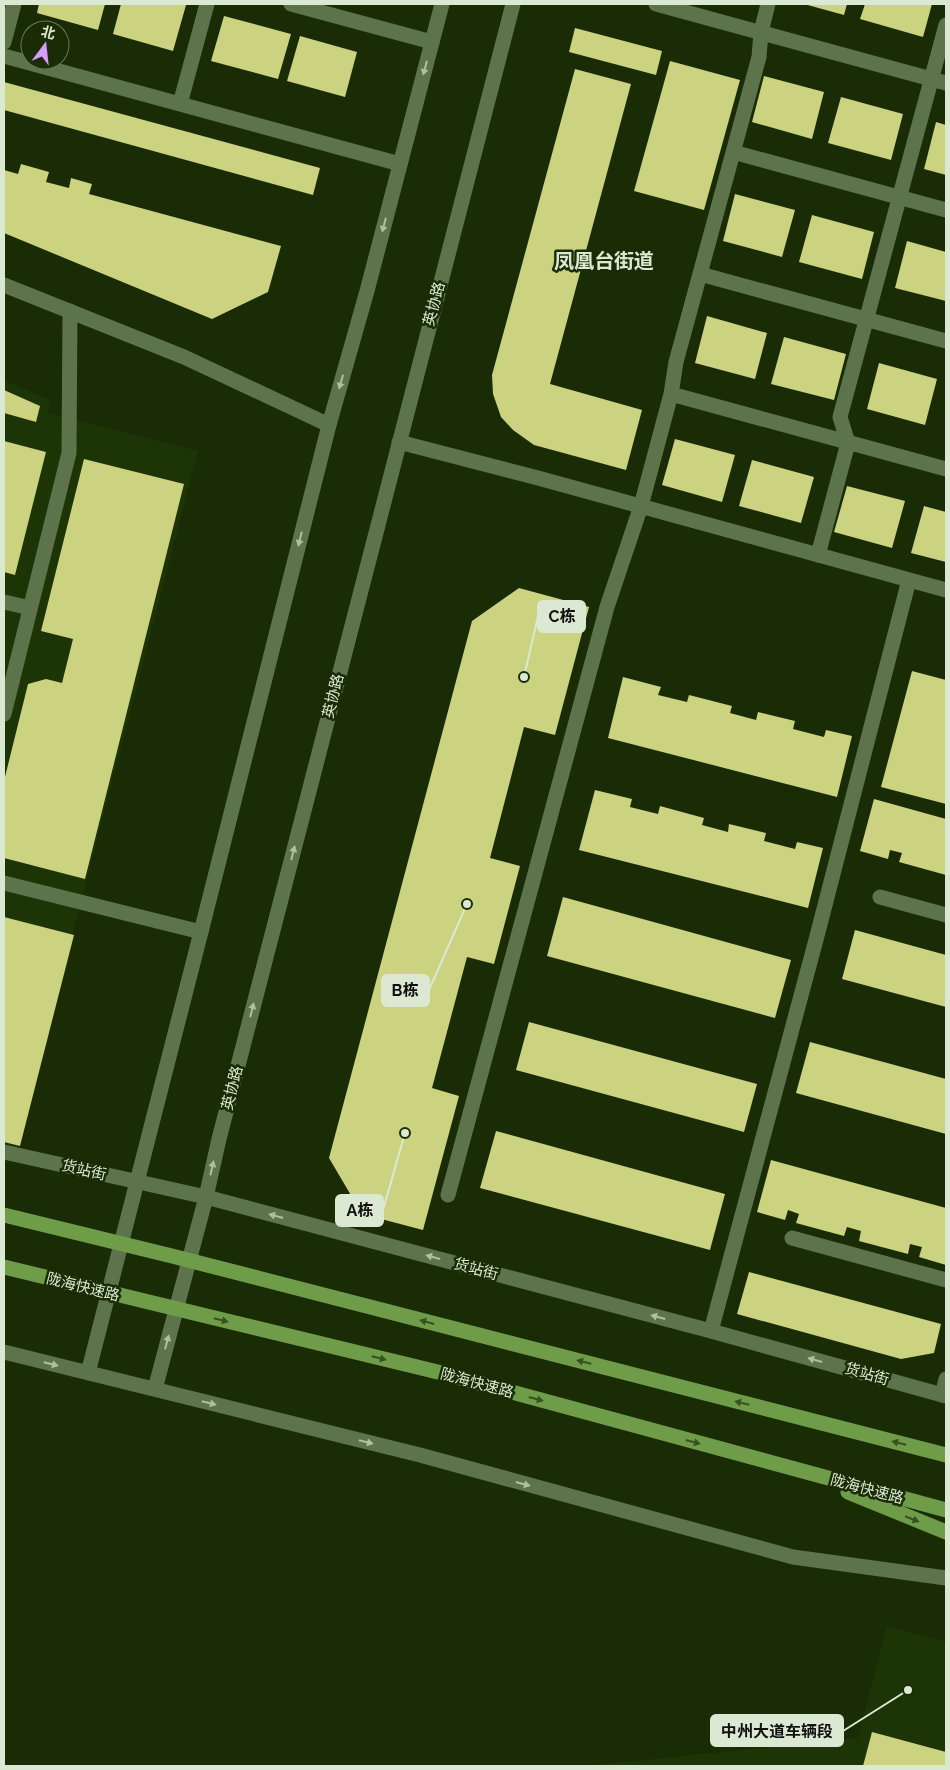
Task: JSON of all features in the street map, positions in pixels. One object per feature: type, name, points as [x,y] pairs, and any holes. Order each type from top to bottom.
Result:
[{"type":"highway","points":[[4,1215],[172,1256],[946,1455]]},
{"type":"highway","name":"陇海快速路","points":[[4,1267],[442,1374],[946,1510]]},
{"type":"highway","points":[[786,1467],[946,1532]]},
{"type":"street","points":[[4,42],[14,4]]},
{"type":"street","points":[[180,104],[207,4]]},
{"type":"street","points":[[291,4],[432,42]]},
{"type":"street","points":[[88,1373],[329,425],[442,4]]},
{"type":"street","name":"英协路","points":[[155,1389],[206,1197],[219,1139],[398,442],[514,4]]},
{"type":"street","points":[[656,4],[939,81]]},
{"type":"street","points":[[448,1194],[607,607],[641,506],[672,394],[676,362],[759,57],[761,32],[768,4]]},
{"type":"street","points":[[818,555],[848,443],[840,418],[900,197],[939,81],[946,25]]},
{"type":"street","points":[[4,56],[400,164]]},
{"type":"street","points":[[733,152],[946,210]]},
{"type":"street","points":[[700,274],[946,341]]},
{"type":"street","points":[[4,285],[184,357],[329,425]]},
{"type":"street","points":[[4,714],[69,452],[70,311]]},
{"type":"street","points":[[672,394],[946,469]]},
{"type":"street","points":[[398,442],[641,506],[946,590]]},
{"type":"street","points":[[711,1331],[817,936],[909,580]]},
{"type":"street","points":[[4,602],[30,608]]},
{"type":"street","points":[[4,883],[201,932]]},
{"type":"street","points":[[880,896],[946,915]]},
{"type":"street","name":"货站街","points":[[4,1152],[206,1197],[711,1331],[944,1396]]},
{"type":"street","points":[[792,1238],[946,1280]]},
{"type":"street","points":[[4,1352],[420,1455],[793,1557],[946,1578]]},
{"type":"street","points":[[944,1396],[946,1379]]},
{"type":"shaded area","points":[[4,380],[50,400],[47,413],[198,451],[16,1151],[4,1148]]},
{"type":"shaded area","points":[[887,1626],[946,1642],[946,1766],[585,1766],[858,1738]]},
{"type":"building","points":[[39,4],[105,4],[98,30],[70,22],[70,20],[62,20],[37,13]]},
{"type":"building","points":[[121,4],[186,5],[173,51],[113,34]]},
{"type":"building","points":[[804,4],[847,4],[844,15]]},
{"type":"building","points":[[865,4],[932,4],[923,37],[860,19]]},
{"type":"building","points":[[224,16],[291,34],[278,79],[211,61]]},
{"type":"building","points":[[575,28],[662,51],[656,75],[569,52]]},
{"type":"building","points":[[300,36],[357,52],[345,97],[287,81]]},
{"type":"building","points":[[670,61],[740,80],[704,210],[634,191]]},
{"type":"building","points":[[575,69],[631,84],[550,384],[642,410],[626,470],[534,445],[513,430],[501,417],[493,394],[492,375]]},
{"type":"building","points":[[764,76],[824,92],[812,139],[752,122]]},
{"type":"building","points":[[4,82],[320,168],[313,195],[4,110]]},
{"type":"building","points":[[841,97],[903,114],[891,160],[828,143]]},
{"type":"building","points":[[936,122],[946,125],[946,175],[924,169]]},
{"type":"building","points":[[21,164],[49,172],[46,182],[69,188],[71,178],[92,184],[89,194],[281,246],[268,292],[212,319],[4,233],[4,170],[18,174]]},
{"type":"building","points":[[735,194],[795,210],[782,257],[723,241]]},
{"type":"building","points":[[812,215],[874,232],[862,279],[799,262]]},
{"type":"building","points":[[907,241],[946,252],[946,301],[895,288]]},
{"type":"building","points":[[707,316],[767,333],[755,379],[695,363]]},
{"type":"building","points":[[784,337],[846,354],[834,400],[771,384]]},
{"type":"building","points":[[879,363],[937,379],[925,425],[867,409]]},
{"type":"building","points":[[4,390],[40,406],[36,422],[4,413]]},
{"type":"building","points":[[675,439],[735,455],[722,502],[662,485]]},
{"type":"building","points":[[4,441],[46,452],[15,575],[4,572]]},
{"type":"building","points":[[84,459],[184,484],[85,879],[4,858],[4,781],[28,684],[46,679],[62,683],[73,639],[41,631]]},
{"type":"building","points":[[752,460],[814,477],[801,523],[739,506]]},
{"type":"building","points":[[847,486],[905,501],[892,548],[834,532]]},
{"type":"building","points":[[924,506],[946,512],[946,562],[911,553]]},
{"type":"building","points":[[519,588],[589,607],[555,735],[524,727],[490,858],[520,866],[494,964],[467,957],[432,1088],[459,1096],[423,1230],[362,1214],[329,1158],[472,621]]},
{"type":"building","points":[[912,671],[946,680],[946,804],[881,787]]},
{"type":"building","points":[[623,677],[661,687],[658,695],[687,702],[689,695],[732,706],[730,713],[756,720],[758,712],[795,721],[793,729],[824,737],[826,730],[852,736],[837,797],[608,738]]},
{"type":"building","points":[[595,790],[632,799],[630,807],[658,814],[660,806],[704,818],[702,825],[728,832],[729,824],[766,833],[764,841],[795,849],[797,842],[823,848],[808,908],[579,850]]},
{"type":"building","points":[[874,799],[946,819],[946,875],[899,862],[902,853],[890,850],[888,859],[860,851]]},
{"type":"building","points":[[563,897],[791,960],[775,1018],[547,956]]},
{"type":"building","points":[[4,917],[74,935],[20,1146],[4,1142]]},
{"type":"building","points":[[855,930],[946,955],[946,1007],[842,979]]},
{"type":"building","points":[[529,1022],[757,1084],[744,1132],[516,1070]]},
{"type":"building","points":[[810,1042],[946,1079],[946,1134],[796,1093]]},
{"type":"building","points":[[496,1131],[725,1194],[710,1250],[480,1188]]},
{"type":"building","points":[[771,1160],[946,1208],[946,1265],[919,1257],[922,1247],[910,1244],[908,1254],[859,1241],[861,1231],[847,1227],[844,1236],[796,1223],[799,1214],[788,1210],[785,1220],[757,1212]]},
{"type":"building","points":[[749,1272],[941,1324],[934,1353],[901,1359],[737,1314]]},
{"type":"building","points":[[872,1732],[946,1752],[946,1766],[863,1766]]},
{"type":"place","name":"C栋","points":[[524,677]]},
{"type":"place","name":"B栋","points":[[467,904]]},
{"type":"place","name":"A栋","points":[[405,1133]]},
{"type":"place","name":"中州大道车辆段","points":[[908,1690]]},
{"type":"district","name":"凤凰台街道","points":[[604,261]]}]
